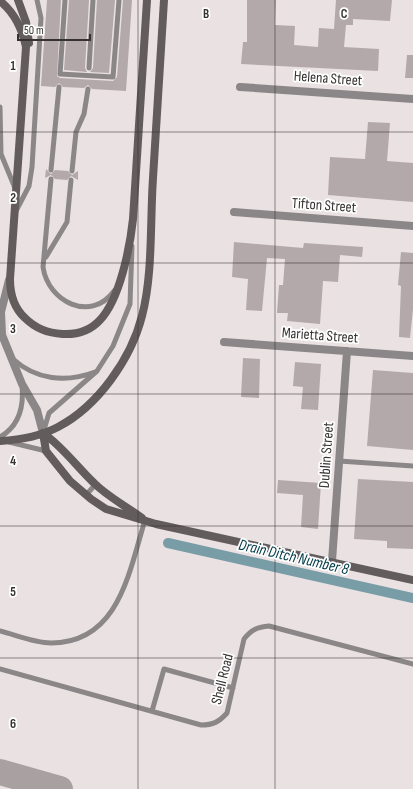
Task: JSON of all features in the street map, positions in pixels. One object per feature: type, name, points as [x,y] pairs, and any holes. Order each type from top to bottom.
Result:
[{"type":"main road","points":[[18,0],[28,31],[28,51],[24,86]]},
{"type":"main road","points":[[0,1],[14,16],[24,38],[26,54],[15,188],[10,279],[13,300],[24,317],[39,328],[60,334],[80,332],[99,322],[112,302],[126,259],[132,229],[146,0]]},
{"type":"main road","points":[[2,440],[43,433],[68,421],[98,394],[125,357],[137,332],[142,315],[148,280],[164,0]]},
{"type":"main road","points":[[43,433],[46,451],[70,481],[86,495],[106,509],[145,520],[413,580]]},
{"type":"main road","points":[[43,433],[58,443],[72,462],[95,485],[145,520]]},
{"type":"street","name":"Helena Street","points":[[240,87],[413,98]]},
{"type":"street","name":"Tifton Street","points":[[234,212],[413,226]]},
{"type":"street","points":[[10,279],[4,299],[1,321],[2,335],[22,384],[37,410],[43,433]]},
{"type":"street","name":"Marietta Street","points":[[224,342],[413,356]]},
{"type":"street","name":"Dublin Street","points":[[332,561],[348,351]]},
{"type":"lane","points":[[14,215],[28,186],[32,167],[41,18],[37,0]]},
{"type":"lane","points":[[65,0],[60,74],[113,77],[119,0]]},
{"type":"lane","points":[[89,68],[93,0]]},
{"type":"lane","points":[[51,170],[59,87]]},
{"type":"lane","points":[[72,171],[76,132],[84,114],[88,89]]},
{"type":"lane","points":[[0,107],[1,154],[15,188]]},
{"type":"lane","points":[[50,178],[44,275],[51,290],[57,296],[73,305],[90,306],[99,304],[111,294],[118,285]]},
{"type":"lane","points":[[44,263],[50,248],[67,222],[71,180]]},
{"type":"lane","points":[[43,433],[49,413],[75,393],[97,371],[114,346],[130,304],[132,229]]},
{"type":"lane","points":[[9,355],[23,368],[35,374],[50,378],[82,377],[97,371]]},
{"type":"lane","points":[[22,384],[22,404],[18,419],[2,440],[46,451]]},
{"type":"lane","points":[[339,461],[413,466]]},
{"type":"lane","points":[[86,495],[95,485]]},
{"type":"lane","points":[[0,631],[50,643],[76,638],[90,633],[98,627],[119,602],[145,520]]},
{"type":"lane","name":"Shell Road","points":[[0,669],[201,725],[211,725],[220,721],[227,713],[244,639],[249,633],[263,626],[268,626],[413,664]]},
{"type":"lane","points":[[152,711],[164,669],[233,688]]},
{"type":"building","points":[[47,0],[61,0],[57,76],[60,78],[113,81],[117,77],[123,0],[132,0],[126,91],[92,89],[88,85],[84,88],[63,87],[59,83],[55,87],[41,86]]},
{"type":"building","points":[[69,0],[89,0],[85,68],[87,72],[64,70]]},
{"type":"building","points":[[97,0],[115,0],[109,73],[90,72],[93,68]]},
{"type":"building","points":[[247,0],[276,0],[275,25],[295,26],[294,45],[318,47],[319,28],[334,29],[336,0],[392,0],[390,21],[353,19],[353,25],[346,25],[344,47],[379,49],[378,71],[241,64],[243,42],[247,42]]},
{"type":"building","points":[[407,55],[413,55],[413,78],[405,78]]},
{"type":"building","points":[[368,122],[390,123],[387,161],[413,163],[413,202],[328,195],[330,157],[365,159]]},
{"type":"building","points":[[46,169],[51,174],[55,170],[68,171],[72,175],[78,171],[78,180],[71,176],[67,180],[55,179],[51,175],[45,178]]},
{"type":"building","points":[[234,242],[303,248],[304,243],[363,247],[362,257],[340,255],[338,282],[323,281],[320,324],[287,321],[288,313],[277,313],[279,285],[283,285],[285,259],[267,258],[262,311],[246,310],[248,279],[232,277]]},
{"type":"building","points":[[401,252],[413,253],[413,309],[410,338],[399,337],[401,286],[398,285]]},
{"type":"building","points":[[243,358],[260,359],[259,398],[241,397]]},
{"type":"building","points":[[295,362],[321,364],[318,410],[301,409],[303,387],[293,386]]},
{"type":"building","points":[[373,370],[413,373],[413,450],[367,446]]},
{"type":"building","points":[[358,479],[413,482],[413,549],[387,548],[387,541],[354,539]]},
{"type":"building","points":[[278,480],[321,483],[318,529],[301,527],[303,495],[277,493]]},
{"type":"waterway","name":"Drain Ditch Number 8","points":[[168,543],[413,598]]},
{"type":"taxiway","points":[[0,772],[60,789]]}]
